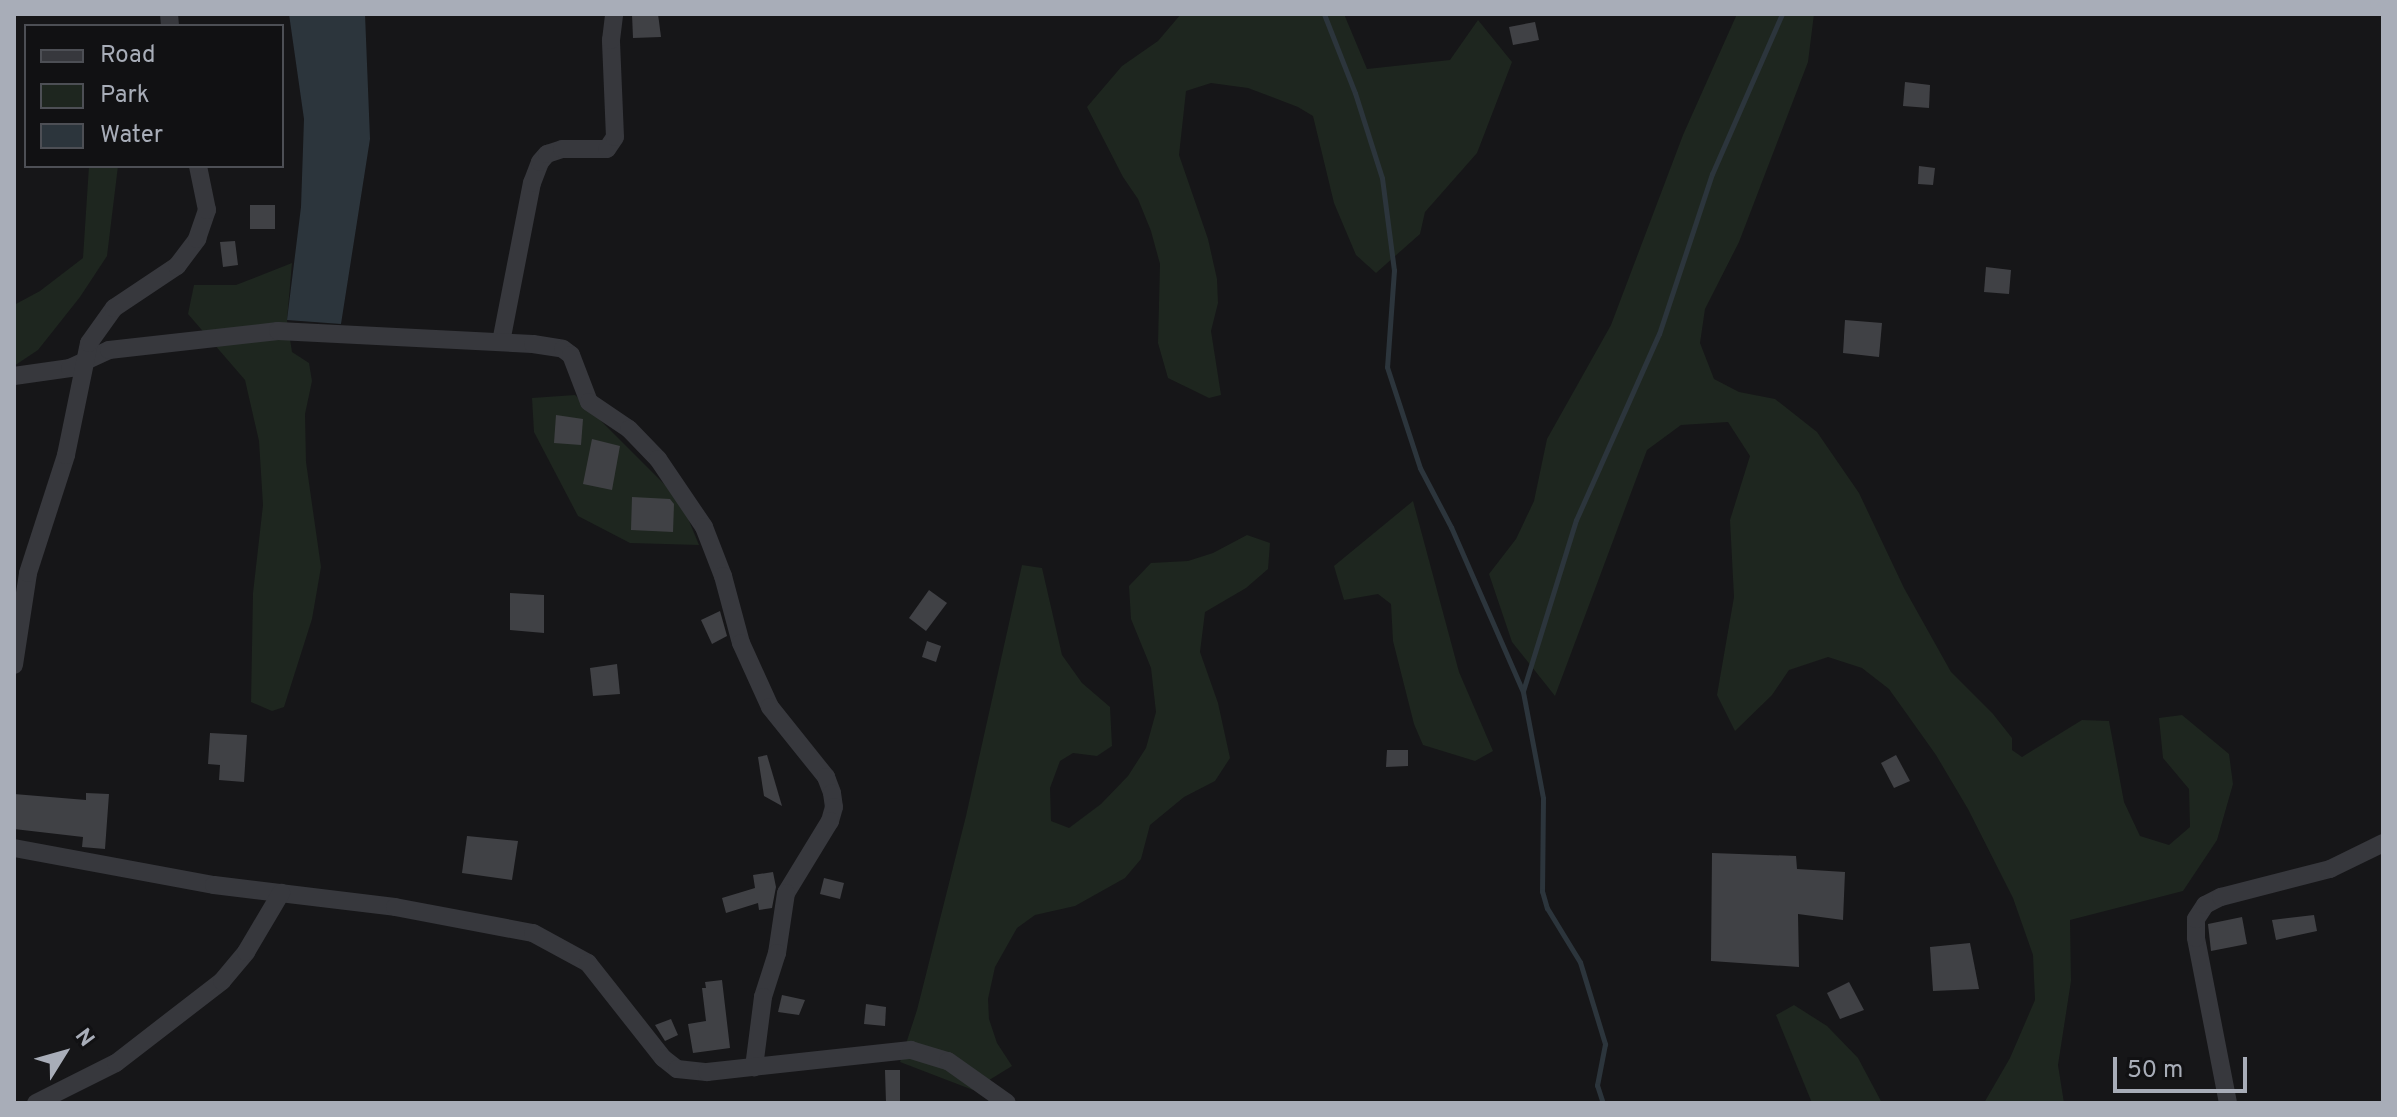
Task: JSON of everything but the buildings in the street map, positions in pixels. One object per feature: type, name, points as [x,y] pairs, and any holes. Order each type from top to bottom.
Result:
[{"type":"street","points":[[501,342],[532,183],[540,162],[547,154],[562,149],[607,149],[615,137],[611,40],[614,14]]},
{"type":"street","points":[[14,665],[28,573],[66,455],[77,387],[89,343],[114,308],[177,266],[197,239],[207,210],[198,168]]},
{"type":"street","points":[[14,376],[45,374],[109,350],[278,331],[501,342],[563,349],[571,355],[589,402],[629,429],[658,459],[704,527],[723,576],[741,643],[770,707],[826,777],[832,793],[834,807],[830,821],[786,893],[777,953],[763,997],[754,1067]]},
{"type":"street","points":[[2228,1103],[2196,938],[2196,919],[2205,905],[2221,897],[2330,869],[2383,843]]},
{"type":"street","points":[[14,848],[281,893],[395,907],[533,933],[588,963],[663,1058],[677,1069],[707,1072],[911,1050],[948,1061],[1007,1103]]},
{"type":"street","points":[[36,1103],[116,1063],[222,981],[246,952],[281,893]]},
{"type":"green space","points":[[1181,14],[1344,14],[1367,69],[1450,60],[1478,20],[1512,62],[1477,153],[1425,212],[1420,234],[1376,273],[1356,255],[1334,203],[1313,116],[1248,88],[1211,83],[1186,91],[1179,155],[1208,239],[1217,279],[1218,303],[1211,331],[1221,395],[1209,398],[1168,378],[1158,343],[1160,264],[1151,231],[1138,199],[1123,177],[1087,107],[1122,66],[1158,41]]},
{"type":"green space","points":[[1737,14],[1814,14],[1808,62],[1739,242],[1705,309],[1700,343],[1714,379],[1739,392],[1775,399],[1817,432],[1859,493],[1904,588],[1951,672],[2012,738],[2012,750],[2022,757],[2082,720],[2109,721],[2124,802],[2140,836],[2169,845],[2190,827],[2189,789],[2163,758],[2159,718],[2182,715],[2229,754],[2233,784],[2217,840],[2183,891],[2070,920],[2071,981],[2058,1065],[2064,1103],[1984,1103],[2010,1058],[2035,1000],[2033,955],[2013,898],[1968,809],[1936,755],[1889,689],[1862,668],[1828,657],[1789,670],[1772,695],[1735,731],[1717,695],[1734,597],[1730,520],[1750,456],[1728,422],[1681,425],[1647,450],[1555,696],[1512,642],[1489,574],[1516,539],[1534,501],[1547,439],[1611,325],[1683,135]]},
{"type":"green space","points":[[89,168],[118,168],[107,256],[80,297],[38,350],[14,366],[14,305],[40,291],[83,258]]},
{"type":"green space","points":[[292,263],[287,320],[292,352],[309,363],[312,381],[305,414],[306,462],[321,567],[312,619],[284,707],[272,711],[251,702],[253,593],[263,505],[259,441],[245,380],[188,314],[194,285],[236,285]]},
{"type":"green space","points":[[575,395],[666,486],[685,511],[699,545],[630,543],[578,516],[534,432],[532,398]]},
{"type":"green space","points":[[1413,501],[1459,672],[1493,751],[1475,761],[1423,745],[1414,724],[1393,641],[1391,604],[1378,594],[1344,600],[1334,566]]},
{"type":"green space","points":[[1247,535],[1270,543],[1268,569],[1246,588],[1205,612],[1200,652],[1218,703],[1230,758],[1215,781],[1184,797],[1150,825],[1141,859],[1125,878],[1075,906],[1035,915],[1017,928],[995,967],[988,999],[989,1019],[997,1043],[1012,1066],[973,1090],[900,1062],[917,1010],[966,816],[1022,565],[1042,568],[1062,655],[1082,683],[1110,707],[1112,746],[1097,756],[1073,753],[1060,761],[1050,788],[1051,821],[1069,828],[1101,804],[1128,776],[1146,748],[1156,712],[1151,668],[1131,619],[1129,586],[1151,563],[1188,561],[1213,553]]},
{"type":"green space","points":[[1794,1005],[1827,1026],[1858,1058],[1882,1103],[1812,1103],[1776,1015]]},
{"type":"water","points":[[289,14],[365,14],[370,139],[341,324],[287,320],[301,207],[304,119]]},
{"type":"waterway","points":[[1324,14],[1355,93],[1382,178],[1394,270],[1387,367],[1420,468],[1451,527],[1523,692],[1543,798],[1542,891],[1547,908],[1580,962],[1605,1044],[1597,1085],[1603,1103]]},
{"type":"waterway","points":[[1523,691],[1576,520],[1659,334],[1712,174],[1782,14]]}]
